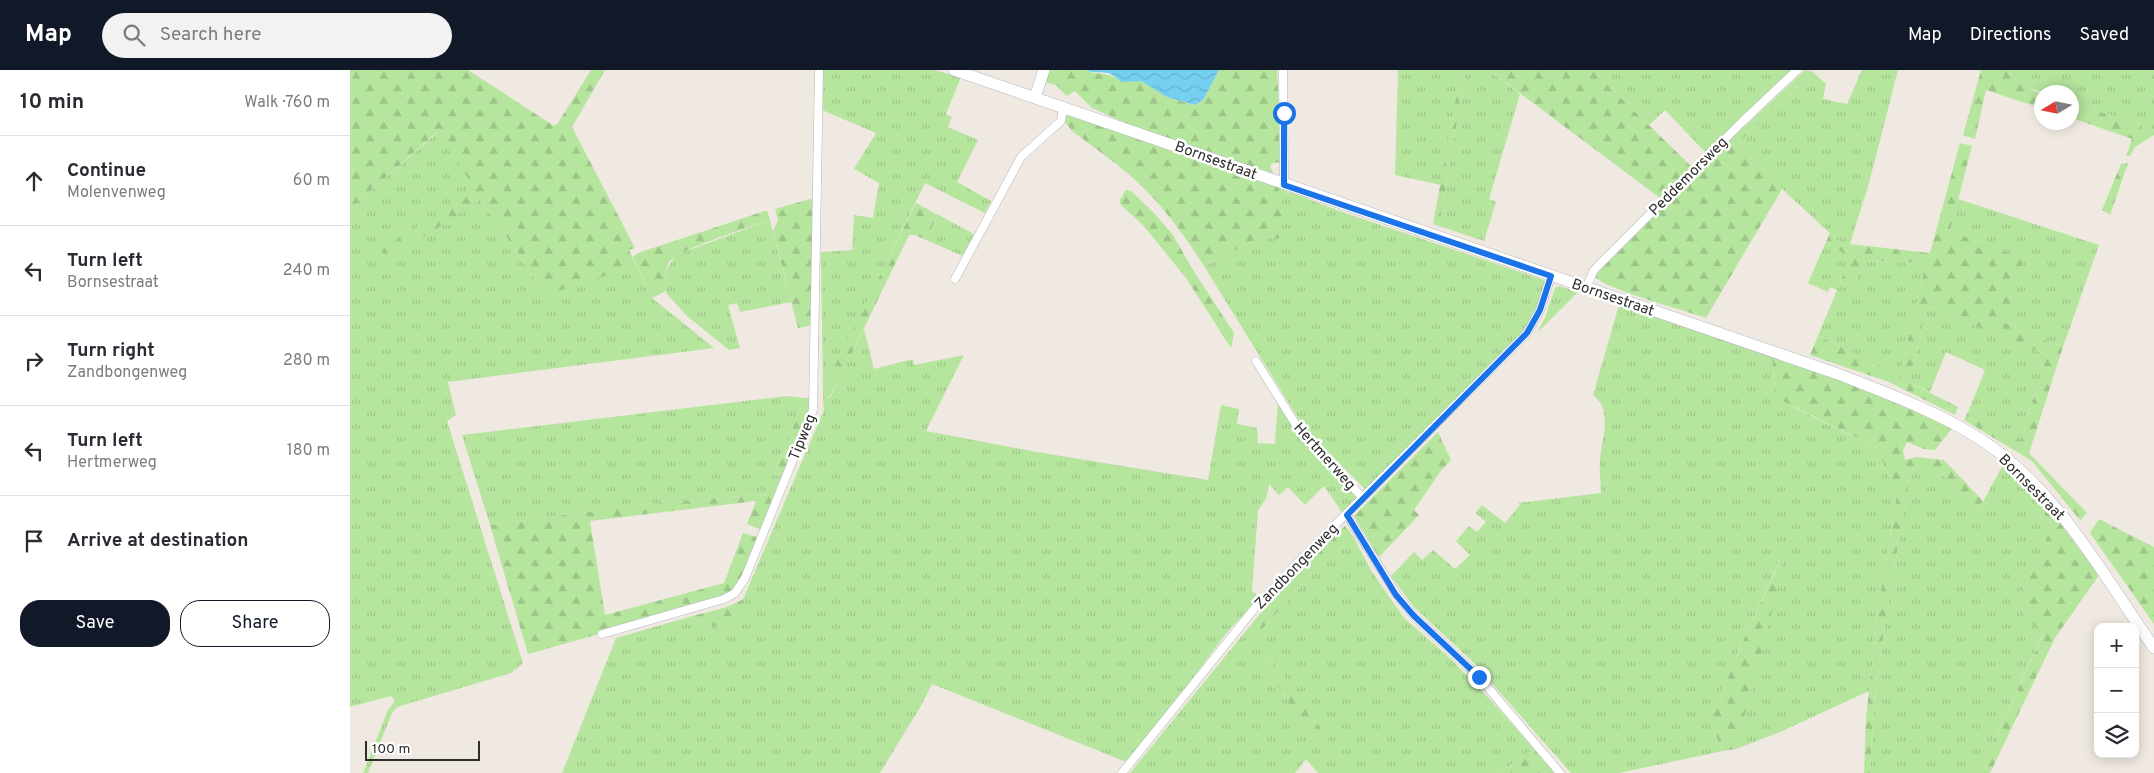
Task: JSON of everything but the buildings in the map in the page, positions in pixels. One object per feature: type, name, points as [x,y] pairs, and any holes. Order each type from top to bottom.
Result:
[{"type":"street","name":"Tipweg","points":[[602,634],[724,599],[735,593],[745,578],[813,410],[819,70]]},
{"type":"street","name":"Bornsestraat","points":[[954,70],[1838,374],[1897,397],[1953,423],[1980,439],[2022,473],[2064,518],[2103,571],[2154,648]]},
{"type":"street","points":[[1035,97],[1044,70]]},
{"type":"street","points":[[1283,70],[1284,185]]},
{"type":"street","name":"Peddemorsweg","points":[[1586,288],[1594,270],[1733,130],[1797,70]]},
{"type":"street","points":[[955,279],[1021,157],[1061,121],[1063,107]]},
{"type":"street","name":"Zandbongenweg","points":[[1122,773],[1254,609],[1527,333],[1540,310],[1551,276]]},
{"type":"street","name":"Hertmerweg","points":[[1256,361],[1301,433],[1364,498]]},
{"type":"street","name":"Hertmerweg","points":[[1347,515],[1396,595],[1408,609],[1479,677],[1560,773]]},
{"type":"green space","points":[[350,70],[468,70],[554,126],[558,123],[591,70],[605,70],[572,127],[635,248],[629,250],[626,269],[546,295],[481,199],[388,261],[382,250],[475,189],[437,132],[357,203],[363,217],[350,225]]},
{"type":"green space","points":[[823,70],[933,70],[961,77],[946,114],[952,117],[948,127],[978,140],[957,182],[991,201],[985,213],[925,183],[823,392],[821,252],[852,250],[854,215],[873,218],[879,183],[854,169],[876,133],[822,110]]},
{"type":"green space","points":[[1048,70],[1087,70],[1110,75],[1119,80],[1141,81],[1167,97],[1195,105],[1203,100],[1219,70],[1277,70],[1282,162],[1273,163],[1270,166],[1275,177],[1164,140],[1092,108],[1075,91],[1067,96],[1056,85],[1045,82]]},
{"type":"green space","points":[[1398,70],[1461,70],[1441,185],[1395,175]]},
{"type":"green space","points":[[1461,70],[1466,70],[1439,226],[1433,224]]},
{"type":"green space","points":[[1466,70],[1489,70],[1520,94],[1489,199],[1496,202],[1484,241],[1439,226]]},
{"type":"green space","points":[[1489,70],[1592,70],[1692,167],[1660,198]]},
{"type":"green space","points":[[1592,70],[1792,70],[1706,153],[1665,110],[1649,125]]},
{"type":"green space","points":[[1805,70],[1813,72],[1738,143],[1782,189],[1706,318],[1629,293],[1594,276],[1732,138]]},
{"type":"green space","points":[[1862,70],[1898,70],[1869,183],[1850,244],[1844,246],[1782,189],[1738,143],[1813,72],[1826,84],[1823,99],[1847,104]]},
{"type":"green space","points":[[1981,70],[2008,70],[2018,82],[2034,90],[2034,106],[1986,90],[1975,139],[1963,135]]},
{"type":"green space","points":[[2008,70],[2154,70],[2154,135],[2144,132],[2141,125],[2079,105],[2079,85],[2034,85],[2034,90],[2021,84]]},
{"type":"green space","points":[[2079,105],[2141,125],[2144,132],[2154,135],[2135,147],[2130,156],[2126,156],[2132,139],[2079,120]]},
{"type":"green space","points":[[1067,114],[1310,195],[1308,199],[1279,188],[1282,215],[1279,239],[1259,238],[1204,266],[1152,196],[1124,170],[1072,131],[1065,122]]},
{"type":"green space","points":[[438,132],[476,189],[383,250],[481,199],[546,295],[629,250],[652,298],[714,348],[448,382],[456,415],[447,421],[523,663],[511,673],[397,707],[392,713],[368,773],[363,773],[388,710],[395,701],[391,696],[350,707],[350,225],[363,217],[357,203]]},
{"type":"green space","points":[[1960,143],[1972,146],[1950,231],[2024,259],[2005,323],[2063,347],[2029,453],[2087,513],[2080,520],[2032,461],[1964,420],[1969,410],[2021,440],[2047,355],[1927,306],[1909,382],[1958,407],[1955,415],[1897,386],[1926,263],[1866,261],[1853,285],[1840,284],[1849,257],[1826,242],[1830,233],[1844,246],[1850,244],[1930,253]]},
{"type":"green space","points":[[2128,163],[2110,215],[2102,210],[2121,164]]},
{"type":"green space","points":[[1278,188],[1345,213],[1544,280],[1544,287],[1534,323],[1367,491],[1312,436],[1298,418],[1204,266],[1259,238],[1282,215]]},
{"type":"green space","points":[[1126,190],[1131,191],[1153,212],[1173,235],[1193,270],[1234,333],[1231,348],[1186,278],[1143,225],[1120,204],[1120,200]]},
{"type":"green space","points":[[814,198],[814,325],[798,328],[773,231],[778,220],[775,209]]},
{"type":"green space","points":[[1958,199],[2099,245],[2063,347],[2005,323],[1950,231]]},
{"type":"green space","points":[[916,203],[938,215],[926,240],[915,235],[909,235],[839,380],[830,396],[823,399],[823,392],[840,355]]},
{"type":"green space","points":[[767,211],[770,220],[700,245],[676,256],[670,261],[667,268],[665,279],[666,291],[652,298],[633,257],[638,253]]},
{"type":"green space","points":[[938,215],[974,234],[963,256],[926,240]]},
{"type":"green space","points":[[770,220],[791,302],[740,312],[737,303],[728,305],[740,348],[729,350],[687,316],[666,293],[665,278],[667,269],[676,255]]},
{"type":"green space","points":[[1826,242],[1850,257],[1840,283],[1853,285],[1866,261],[1926,263],[1897,386],[1889,382],[1891,371],[1818,336],[1837,290],[1830,287],[1828,292],[1808,283]]},
{"type":"green space","points":[[1559,286],[1578,292],[1537,333],[1545,318],[1555,288]]},
{"type":"green space","points":[[1619,305],[1772,357],[1775,390],[1795,408],[1877,448],[1897,495],[1878,609],[1869,691],[1780,732],[1736,749],[1781,572],[1780,560],[1737,654],[1720,697],[1708,718],[1723,751],[1619,773],[1571,773],[1473,662],[1414,607],[1391,576],[1414,552],[1422,560],[1433,550],[1455,569],[1470,555],[1456,541],[1469,526],[1477,532],[1486,522],[1475,513],[1482,505],[1505,523],[1520,505],[1518,503],[1601,493],[1600,465],[1605,417],[1603,409],[1593,395]]},
{"type":"green space","points":[[1927,306],[2047,355],[2021,440],[1969,410],[1985,370],[1946,352],[1930,392],[1909,382]]},
{"type":"green space","points":[[864,329],[874,369],[913,359],[914,365],[964,355],[926,431],[1037,452],[1208,480],[1221,405],[1239,409],[1237,424],[1257,428],[1258,443],[1275,444],[1278,401],[1298,436],[1359,498],[1344,515],[1324,486],[1305,505],[1288,487],[1279,495],[1269,484],[1266,499],[1258,510],[1252,592],[1261,596],[1228,631],[1129,763],[932,684],[880,773],[562,773],[616,638],[689,617],[729,632],[824,410],[823,399],[831,396]]},
{"type":"green space","points":[[1818,336],[1892,371],[1889,382],[1810,355]]},
{"type":"green space","points":[[1772,357],[1837,379],[1953,427],[1935,450],[1924,449],[1907,442],[1903,450],[1905,460],[1916,457],[1944,460],[1983,501],[1978,511],[1949,480],[1927,465],[1912,469],[1880,658],[1872,734],[1870,772],[1883,773],[1864,773],[1866,718],[1878,609],[1897,495],[1877,448],[1779,399],[1775,390]]},
{"type":"green space","points":[[788,396],[804,398],[775,474],[784,478],[780,486],[768,494],[638,505],[490,525],[462,435]]},
{"type":"green space","points":[[804,398],[813,398],[784,478],[775,474]]},
{"type":"green space","points":[[1438,432],[1451,460],[1440,472],[1414,510],[1419,515],[1379,557],[1354,516]]},
{"type":"green space","points":[[2005,461],[2044,502],[2039,509],[2053,524],[2016,605],[2043,634],[1979,773],[1870,773],[1880,658],[1912,469],[1927,464],[1949,480],[1978,511]]},
{"type":"green space","points":[[772,483],[780,486],[764,531],[747,524],[756,501],[590,521],[605,615],[724,583],[743,533],[760,538],[739,586],[724,599],[528,654],[490,525],[638,505],[768,494]]},
{"type":"green space","points":[[2044,502],[2099,575],[2055,638],[1990,773],[1979,773],[2043,635],[2016,605],[2053,524],[2038,508]]},
{"type":"green space","points":[[2099,519],[2154,547],[2154,624],[2090,533]]},
{"type":"green space","points":[[1345,526],[1353,536],[1307,579],[1256,636],[1250,626],[1284,587]]},
{"type":"green space","points":[[1353,536],[1372,572],[1404,618],[1451,659],[1534,749],[1499,773],[1318,773],[1306,759],[1295,773],[1130,773],[1250,626],[1256,636],[1307,579]],"holes":[[[1268,655],[1341,758],[1333,760],[1325,753],[1263,665]]]},
{"type":"green space","points":[[1781,559],[1782,572],[1736,749],[1723,751],[1708,718],[1720,697],[1737,654]]},
{"type":"green space","points":[[744,599],[729,632],[689,617],[727,607]]},
{"type":"green space","points":[[1268,655],[1342,759],[1333,760],[1325,753],[1263,665]]},
{"type":"green space","points":[[1534,749],[1555,773],[1499,773]]},
{"type":"water","points":[[1087,70],[1219,70],[1203,100],[1195,105],[1167,97],[1141,81],[1122,82],[1113,75]]},
{"type":"route","points":[[1284,113],[1284,185],[1551,276],[1535,322],[1527,333],[1347,515],[1396,595],[1414,616],[1479,677]]}]
